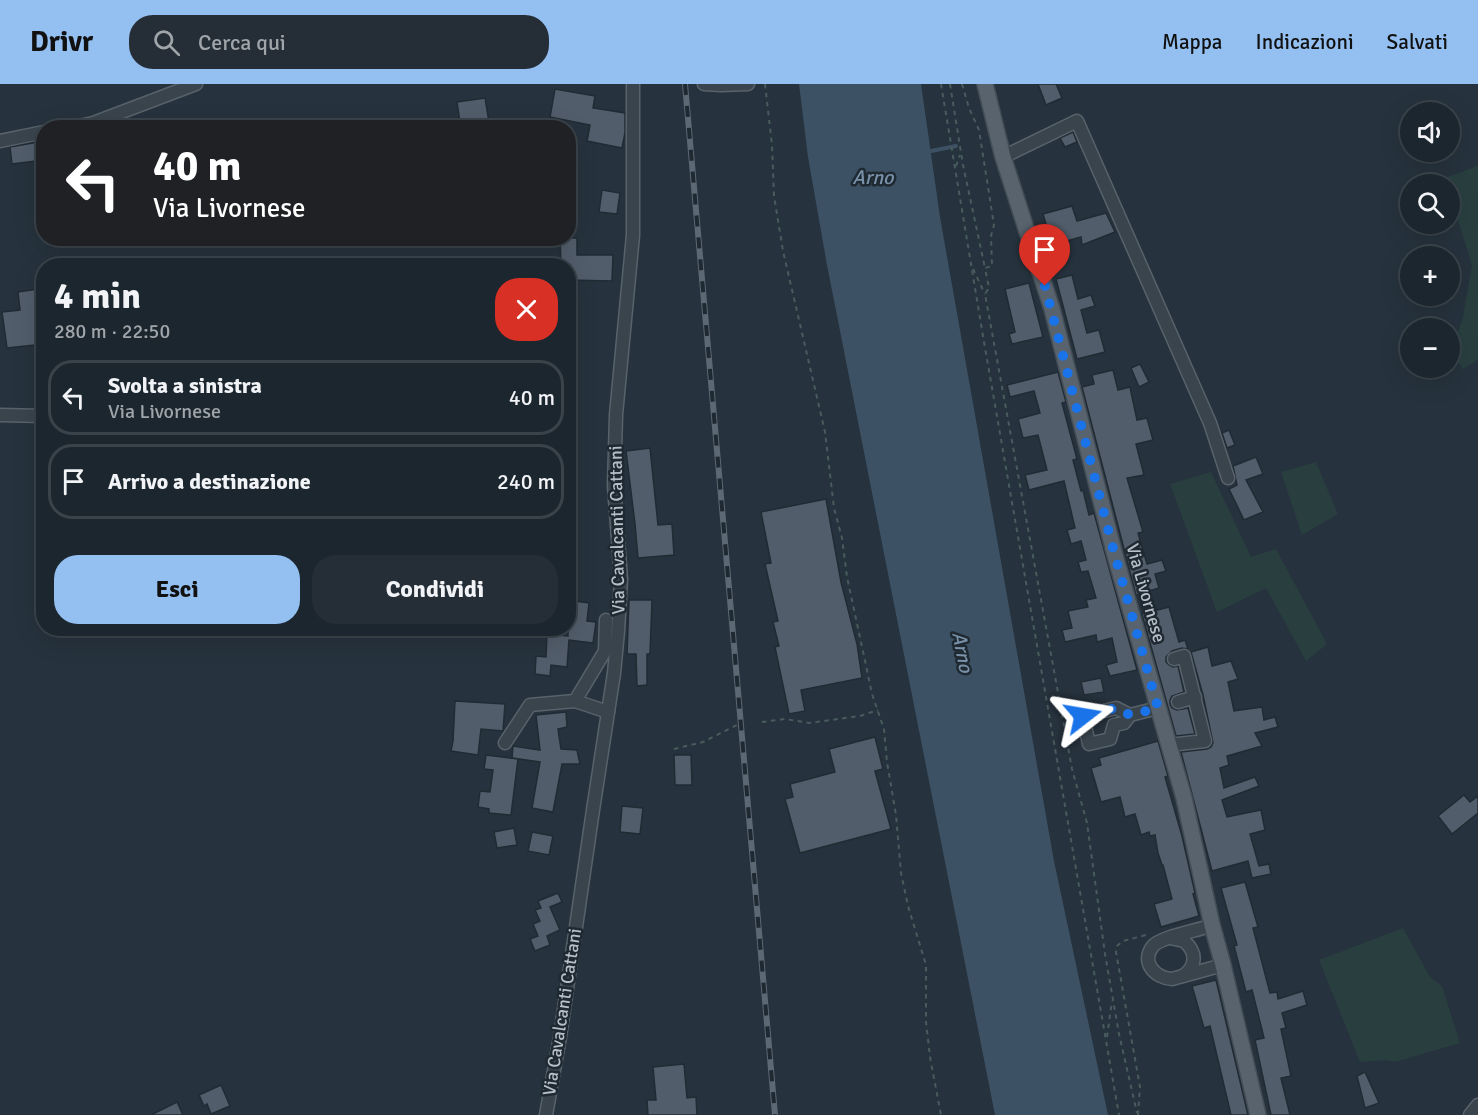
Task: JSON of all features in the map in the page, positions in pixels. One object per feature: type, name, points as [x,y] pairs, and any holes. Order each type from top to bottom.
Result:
[{"type":"main road","name":"Via Livornese","points":[[985,84],[1003,156],[1052,309],[1114,552],[1184,798],[1258,1115]]},
{"type":"street","points":[[101,120],[196,84]]},
{"type":"street","name":"Via Cavalcanti Cattani","points":[[546,1115],[560,1037],[614,673],[621,579],[614,486],[616,416],[633,235],[633,84]]},
{"type":"street","points":[[704,84],[748,84]]},
{"type":"street","points":[[1003,156],[1077,121],[1210,423],[1228,478]]},
{"type":"street","points":[[0,141],[36,134]]},
{"type":"street","points":[[0,415],[36,416]]},
{"type":"street","points":[[575,701],[605,651],[606,620]]},
{"type":"street","points":[[1168,744],[1205,741],[1184,656],[1174,659]]},
{"type":"street","points":[[1178,702],[1195,697]]},
{"type":"street","points":[[505,743],[530,705],[575,701],[608,712]]},
{"type":"street","points":[[1130,715],[1158,708]]},
{"type":"street","points":[[1212,925],[1162,940],[1150,951],[1150,966],[1153,972],[1165,978],[1179,978],[1223,965]]},
{"type":"street","points":[[1162,940],[1174,938],[1184,941],[1192,950],[1193,967],[1179,978]]},
{"type":"street","points":[[1470,1115],[1478,1105]]},
{"type":"path","points":[[765,84],[772,145],[774,196],[783,250],[825,432],[834,508],[842,538],[847,577],[872,694],[884,729],[896,815],[901,873],[908,906],[926,965],[926,1022],[941,1115]]},
{"type":"path","points":[[941,84],[1119,1115]]},
{"type":"path","points":[[950,84],[961,152],[989,288],[985,294]]},
{"type":"path","points":[[962,84],[979,130],[994,225],[991,236],[992,266],[985,267]]},
{"type":"path","points":[[955,169],[961,152]]},
{"type":"path","points":[[971,265],[985,294],[1072,769],[1087,823],[1105,954],[1121,1046],[1138,1114]]},
{"type":"path","points":[[762,722],[785,719],[809,723],[860,716],[878,710]]},
{"type":"path","points":[[674,749],[703,742],[737,725]]},
{"type":"path","points":[[1138,1114],[1140,1087],[1116,952],[1117,946],[1123,941],[1139,936],[1155,934],[1162,940]]},
{"type":"path","points":[[1106,1040],[1113,998]]},
{"type":"green space","points":[[1478,166],[1478,360],[1463,369],[1460,365],[1460,326],[1472,265],[1460,227],[1460,174],[1456,174]]},
{"type":"green space","points":[[1316,462],[1338,514],[1302,535],[1281,472]]},
{"type":"green space","points":[[1211,472],[1251,557],[1276,549],[1327,644],[1306,661],[1266,588],[1217,612],[1170,484]]},
{"type":"green space","points":[[1403,928],[1430,977],[1442,986],[1460,1043],[1395,1062],[1385,1060],[1360,1062],[1319,960]]},
{"type":"water","name":"Arno","points":[[799,84],[921,84],[940,217],[1054,861],[1108,1115],[995,1115],[827,265],[808,157]]},
{"type":"building","points":[[1038,84],[1056,84],[1062,98],[1046,105]]},
{"type":"building","points":[[555,89],[595,96],[593,108],[625,113],[622,148],[587,141],[590,125],[576,122],[576,120],[550,117]]},
{"type":"building","points":[[485,98],[489,120],[460,120],[457,102]]},
{"type":"building","points":[[1073,132],[1077,142],[1065,147],[1060,138]]},
{"type":"building","points":[[36,142],[36,161],[12,164],[10,147]]},
{"type":"building","points":[[602,190],[620,193],[617,214],[599,212]]},
{"type":"building","points":[[1072,206],[1077,221],[1106,213],[1115,232],[1082,245],[1081,237],[1052,245],[1043,214]]},
{"type":"building","points":[[577,238],[577,255],[613,255],[612,281],[576,280],[576,258],[561,258],[560,246],[576,246]]},
{"type":"building","points":[[1072,275],[1078,299],[1091,295],[1095,306],[1081,310],[1087,333],[1099,330],[1105,352],[1077,359],[1056,279]]},
{"type":"building","points":[[1029,283],[1043,337],[1012,344],[1009,334],[1015,332],[1005,289]]},
{"type":"building","points":[[36,289],[36,345],[7,348],[2,312],[20,310],[18,292]]},
{"type":"building","points":[[1140,364],[1149,382],[1139,387],[1131,368]]},
{"type":"building","points":[[1113,370],[1118,390],[1130,387],[1137,420],[1147,418],[1153,440],[1136,444],[1144,475],[1127,478],[1143,532],[1138,533],[1147,564],[1162,560],[1166,571],[1155,574],[1159,588],[1136,595],[1082,387],[1094,384],[1092,375]]},
{"type":"building","points":[[1058,372],[1066,402],[1062,403],[1077,459],[1073,460],[1081,491],[1083,490],[1089,515],[1094,513],[1137,670],[1110,676],[1106,665],[1117,662],[1112,638],[1097,642],[1096,635],[1065,642],[1062,630],[1072,628],[1068,611],[1088,607],[1086,600],[1096,598],[1088,571],[1081,572],[1078,562],[1086,560],[1081,541],[1071,544],[1067,530],[1075,528],[1064,481],[1029,490],[1025,475],[1047,470],[1038,435],[1023,438],[1018,419],[1040,413],[1034,391],[1010,397],[1007,385]]},
{"type":"building","points":[[1229,430],[1235,445],[1227,448],[1222,433]]},
{"type":"building","points":[[650,448],[658,525],[672,524],[674,555],[638,558],[626,451]]},
{"type":"building","points":[[1256,457],[1263,474],[1246,480],[1263,512],[1244,520],[1229,489],[1237,485],[1233,466]]},
{"type":"building","points":[[826,499],[841,582],[857,644],[862,678],[801,690],[805,711],[789,714],[775,647],[779,646],[773,622],[778,621],[765,564],[771,563],[761,512]]},
{"type":"building","points":[[629,600],[652,600],[650,654],[647,654],[647,685],[637,686],[636,654],[627,654]]},
{"type":"building","points":[[576,601],[589,603],[587,621],[596,622],[593,643],[569,640],[567,667],[551,665],[550,676],[535,674],[536,656],[546,657],[547,636],[576,636]]},
{"type":"building","points":[[1169,607],[1179,642],[1185,640],[1188,649],[1172,651],[1166,657],[1169,665],[1178,666],[1184,692],[1172,696],[1170,704],[1177,710],[1188,708],[1195,734],[1176,736],[1142,614]]},
{"type":"building","points":[[1208,647],[1212,666],[1231,661],[1238,679],[1228,682],[1234,711],[1262,707],[1264,720],[1275,717],[1278,727],[1255,733],[1262,746],[1227,756],[1229,765],[1220,768],[1224,788],[1255,777],[1259,786],[1222,800],[1227,817],[1261,810],[1265,830],[1250,834],[1259,866],[1269,864],[1271,874],[1252,878],[1248,861],[1212,871],[1181,752],[1207,749],[1213,743],[1191,652]]},
{"type":"building","points":[[1101,678],[1104,692],[1084,695],[1081,682]]},
{"type":"building","points":[[455,701],[505,704],[503,731],[481,729],[478,755],[451,751]]},
{"type":"building","points":[[566,712],[567,727],[558,729],[561,749],[577,750],[580,764],[562,764],[553,812],[532,808],[540,762],[512,758],[513,746],[540,750],[536,715]]},
{"type":"building","points":[[875,737],[883,769],[875,771],[891,829],[800,853],[785,799],[793,797],[790,784],[835,772],[829,749]]},
{"type":"building","points":[[1158,741],[1199,916],[1161,927],[1154,904],[1172,899],[1155,835],[1150,836],[1149,832],[1141,835],[1135,814],[1125,817],[1120,797],[1101,802],[1091,768],[1101,765],[1099,758]]},
{"type":"building","points":[[486,755],[518,759],[511,815],[489,813],[489,809],[478,807],[480,791],[490,792],[493,770],[484,769]]},
{"type":"building","points":[[674,755],[691,755],[692,785],[675,785]]},
{"type":"building","points":[[1464,795],[1470,802],[1478,796],[1478,813],[1452,834],[1438,816]]},
{"type":"building","points":[[622,806],[643,808],[640,834],[620,832]]},
{"type":"building","points":[[514,828],[517,845],[497,848],[494,832]]},
{"type":"building","points":[[532,832],[553,836],[549,855],[528,851]]},
{"type":"building","points":[[1245,882],[1258,927],[1253,928],[1270,993],[1277,992],[1278,999],[1303,991],[1307,1005],[1282,1013],[1286,1028],[1281,1029],[1291,1076],[1281,1078],[1290,1115],[1271,1115],[1255,1040],[1264,1038],[1252,990],[1246,992],[1234,946],[1237,945],[1221,888]]},
{"type":"building","points":[[558,893],[562,902],[550,907],[560,930],[547,936],[550,945],[535,951],[530,939],[538,936],[533,924],[540,921],[535,910],[541,908],[538,901]]},
{"type":"building","points":[[1216,980],[1248,1115],[1231,1115],[1210,1026],[1204,1028],[1192,986]]},
{"type":"building","points":[[684,1064],[687,1098],[696,1097],[697,1115],[648,1115],[647,1100],[656,1100],[653,1067]]},
{"type":"building","points":[[1365,1072],[1379,1103],[1365,1108],[1357,1076]]},
{"type":"building","points":[[221,1085],[230,1106],[211,1114],[207,1104],[204,1106],[199,1095]]},
{"type":"building","points":[[177,1102],[183,1115],[151,1115]]},
{"type":"waterway","points":[[931,151],[956,146]]},
{"type":"railway","points":[[685,84],[775,1115]]},
{"type":"route","points":[[1045,286],[1114,552],[1158,708],[1130,715],[1116,708],[1083,716]]}]
